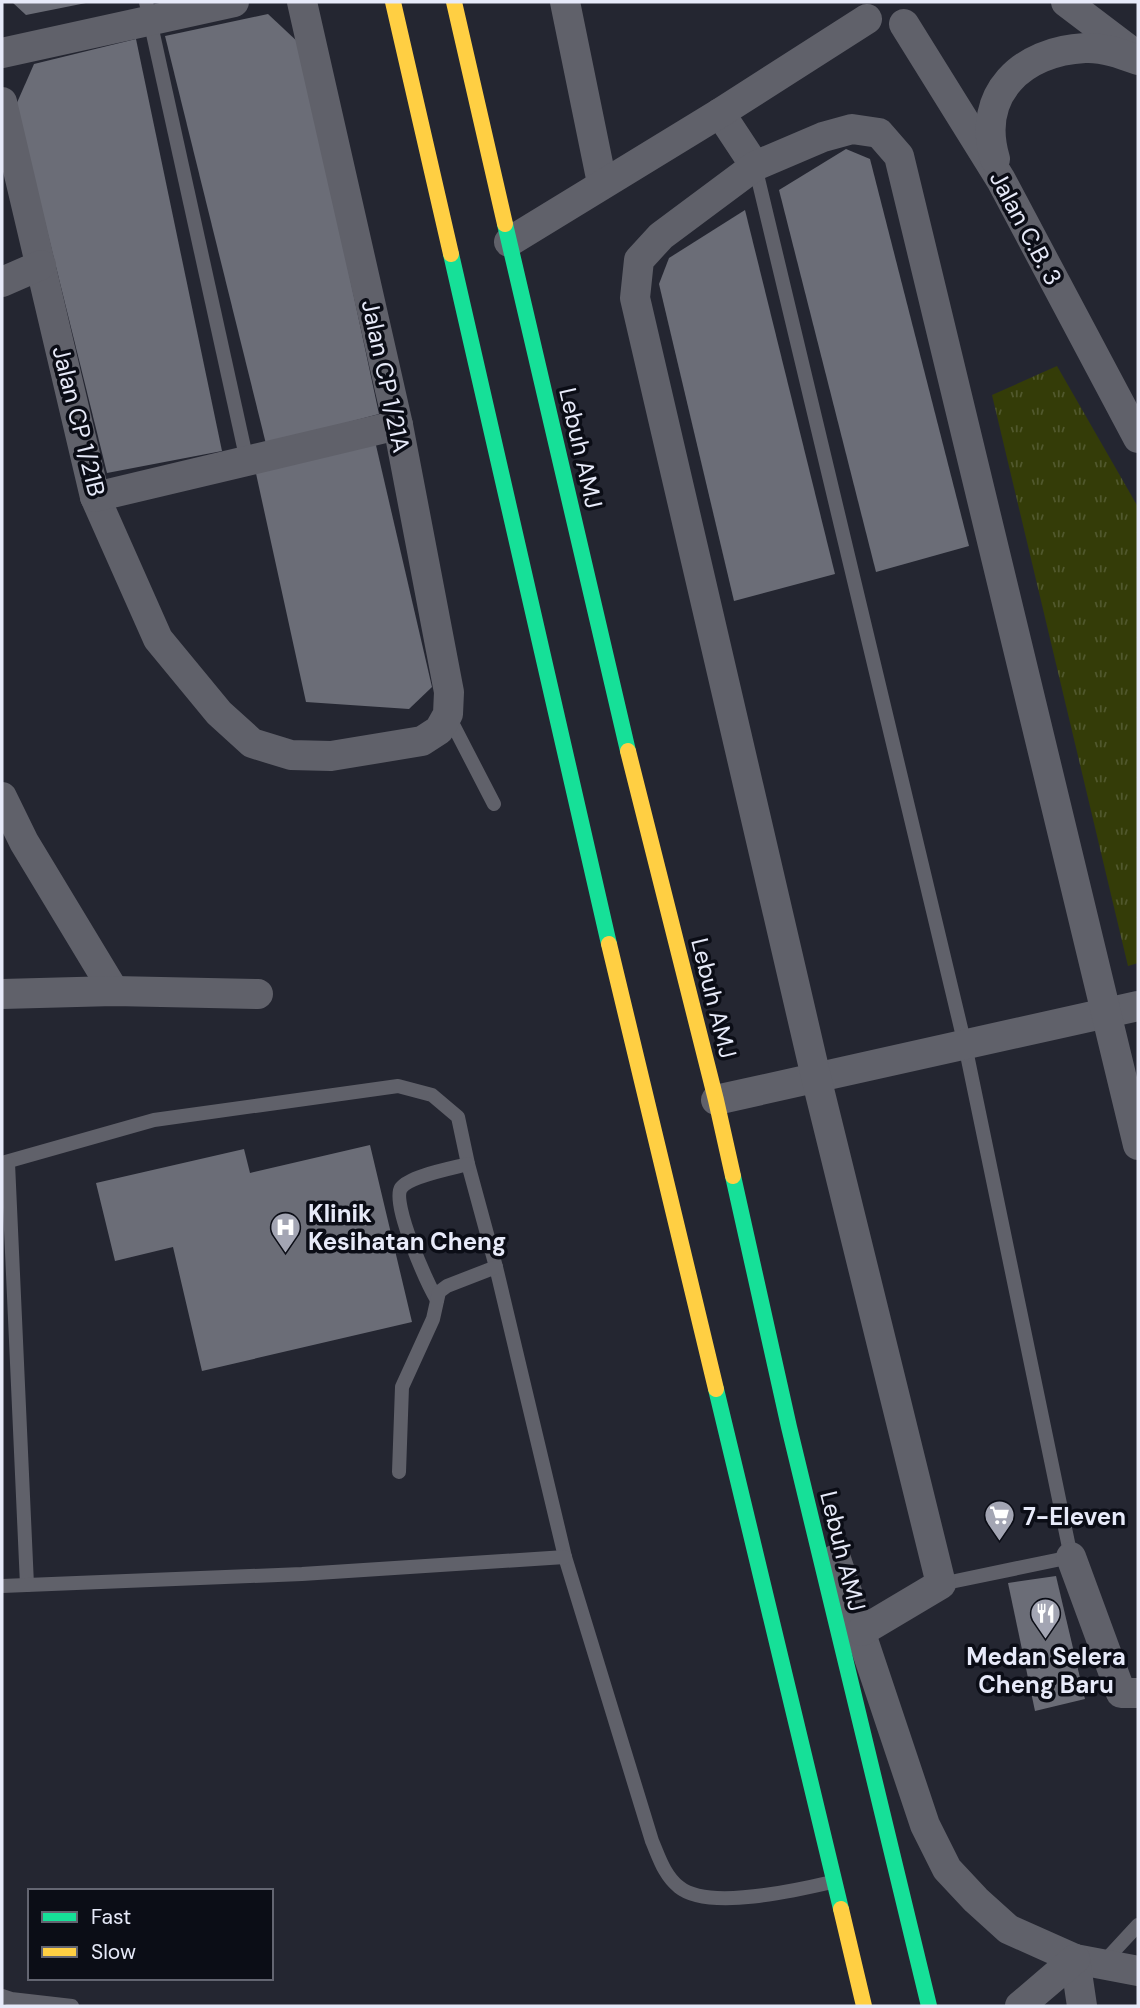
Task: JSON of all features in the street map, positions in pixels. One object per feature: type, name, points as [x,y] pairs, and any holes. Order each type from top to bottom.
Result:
[{"type":"highway","points":[[393,2],[600,907],[863,2006]]},
{"type":"highway","name":"Lebuh AMJ","points":[[454,2],[626,744],[716,1100],[789,1427],[929,2006]]},
{"type":"street","points":[[2,53],[148,11],[234,2]]},
{"type":"street","name":"Jalan CP 1/21A","points":[[302,2],[398,425],[449,692],[448,714]]},
{"type":"street","points":[[565,2],[602,183]]},
{"type":"street","points":[[1066,2],[1138,58]]},
{"type":"street","points":[[509,242],[720,113],[864,10],[881,27],[889,29],[910,13]]},
{"type":"street","name":"Jalan C.B. 3","points":[[910,13],[1138,438]]},
{"type":"street","points":[[1001,180],[990,142],[989,118],[1003,88],[1023,65],[1054,53],[1087,47],[1138,58]]},
{"type":"street","name":"Jalan CP 1/21B","points":[[2,102],[95,497],[158,639],[219,713],[252,743],[291,755],[331,757],[422,741],[439,730],[448,714]]},
{"type":"street","points":[[720,113],[755,166]]},
{"type":"street","points":[[862,1631],[941,1584],[816,1077],[635,298],[639,260],[661,236],[755,166],[823,137],[852,130],[878,133],[899,156],[1138,1145]]},
{"type":"street","points":[[2,282],[41,265]]},
{"type":"street","points":[[95,497],[398,425]]},
{"type":"street","points":[[2,797],[13,842],[114,991]]},
{"type":"street","points":[[2,994],[114,991],[258,994]]},
{"type":"street","points":[[716,1100],[1138,1006]]},
{"type":"street","points":[[789,1427],[862,1631],[925,1825],[947,1869],[976,1900],[1009,1929],[1088,1962],[1138,1972]]},
{"type":"street","points":[[1071,1557],[1121,1693],[1138,1693]]},
{"type":"street","points":[[1020,2006],[1088,1962]]},
{"type":"street","points":[[1082,2006],[1088,1962]]},
{"type":"lane","points":[[148,11],[247,461]]},
{"type":"lane","points":[[755,166],[965,1045],[1071,1557],[941,1584]]},
{"type":"lane","points":[[448,714],[494,804]]},
{"type":"lane","points":[[27,1585],[18,1367],[5,1163],[154,1120],[398,1086],[432,1095],[458,1117],[565,1557],[652,1841],[664,1871],[680,1889],[706,1897],[743,1898],[780,1894],[832,1882]]},
{"type":"lane","points":[[437,1300],[418,1264],[399,1201],[400,1189],[408,1181],[468,1164]]},
{"type":"lane","points":[[399,1472],[402,1387],[433,1319],[439,1292],[447,1286],[496,1267]]},
{"type":"lane","points":[[2,1368],[18,1367]]},
{"type":"lane","points":[[2,1586],[302,1574],[565,1557]]},
{"type":"lane","points":[[1088,1962],[1138,1925]]},
{"type":"lane","points":[[7,2000],[72,2006]]},
{"type":"green space","points":[[1057,366],[1138,507],[1138,963],[1128,966],[992,395]]},
{"type":"building","points":[[12,2],[86,2],[86,3],[26,15]]},
{"type":"building","points":[[268,14],[300,44],[379,414],[266,444],[165,36]]},
{"type":"building","points":[[136,39],[222,451],[107,473],[16,105],[34,64]]},
{"type":"building","points":[[846,149],[870,159],[969,546],[876,572],[779,190]]},
{"type":"building","points":[[745,210],[835,574],[734,601],[659,284],[669,258]]},
{"type":"building","points":[[375,441],[432,687],[409,709],[306,702],[255,469]]},
{"type":"building","name":"Klinik Kesihatan Cheng","points":[[370,1145],[412,1322],[202,1371],[173,1247],[115,1261],[96,1183],[244,1149],[250,1173]]},
{"type":"building","name":"Medan Selera Cheng Baru","points":[[1056,1576],[1085,1699],[1035,1711],[1008,1583]]},
{"type":"traffic: fast","points":[[505,224],[628,751]]},
{"type":"traffic: fast","points":[[451,254],[609,944]]},
{"type":"traffic: fast","points":[[733,1176],[789,1427],[929,2006]]},
{"type":"traffic: fast","points":[[716,1389],[841,1909]]},
{"type":"traffic: slow","points":[[393,2],[451,254]]},
{"type":"traffic: slow","points":[[454,2],[505,224]]},
{"type":"traffic: slow","points":[[628,751],[733,1176]]},
{"type":"traffic: slow","points":[[609,944],[716,1389]]},
{"type":"traffic: slow","points":[[841,1909],[864,2006]]},
{"type":"place","name":"Klinik Kesihatan Cheng","points":[[285,1254]]},
{"type":"place","name":"7-Eleven","points":[[1000,1543]]},
{"type":"place","name":"Medan Selera Cheng Baru","points":[[1046,1641]]}]
